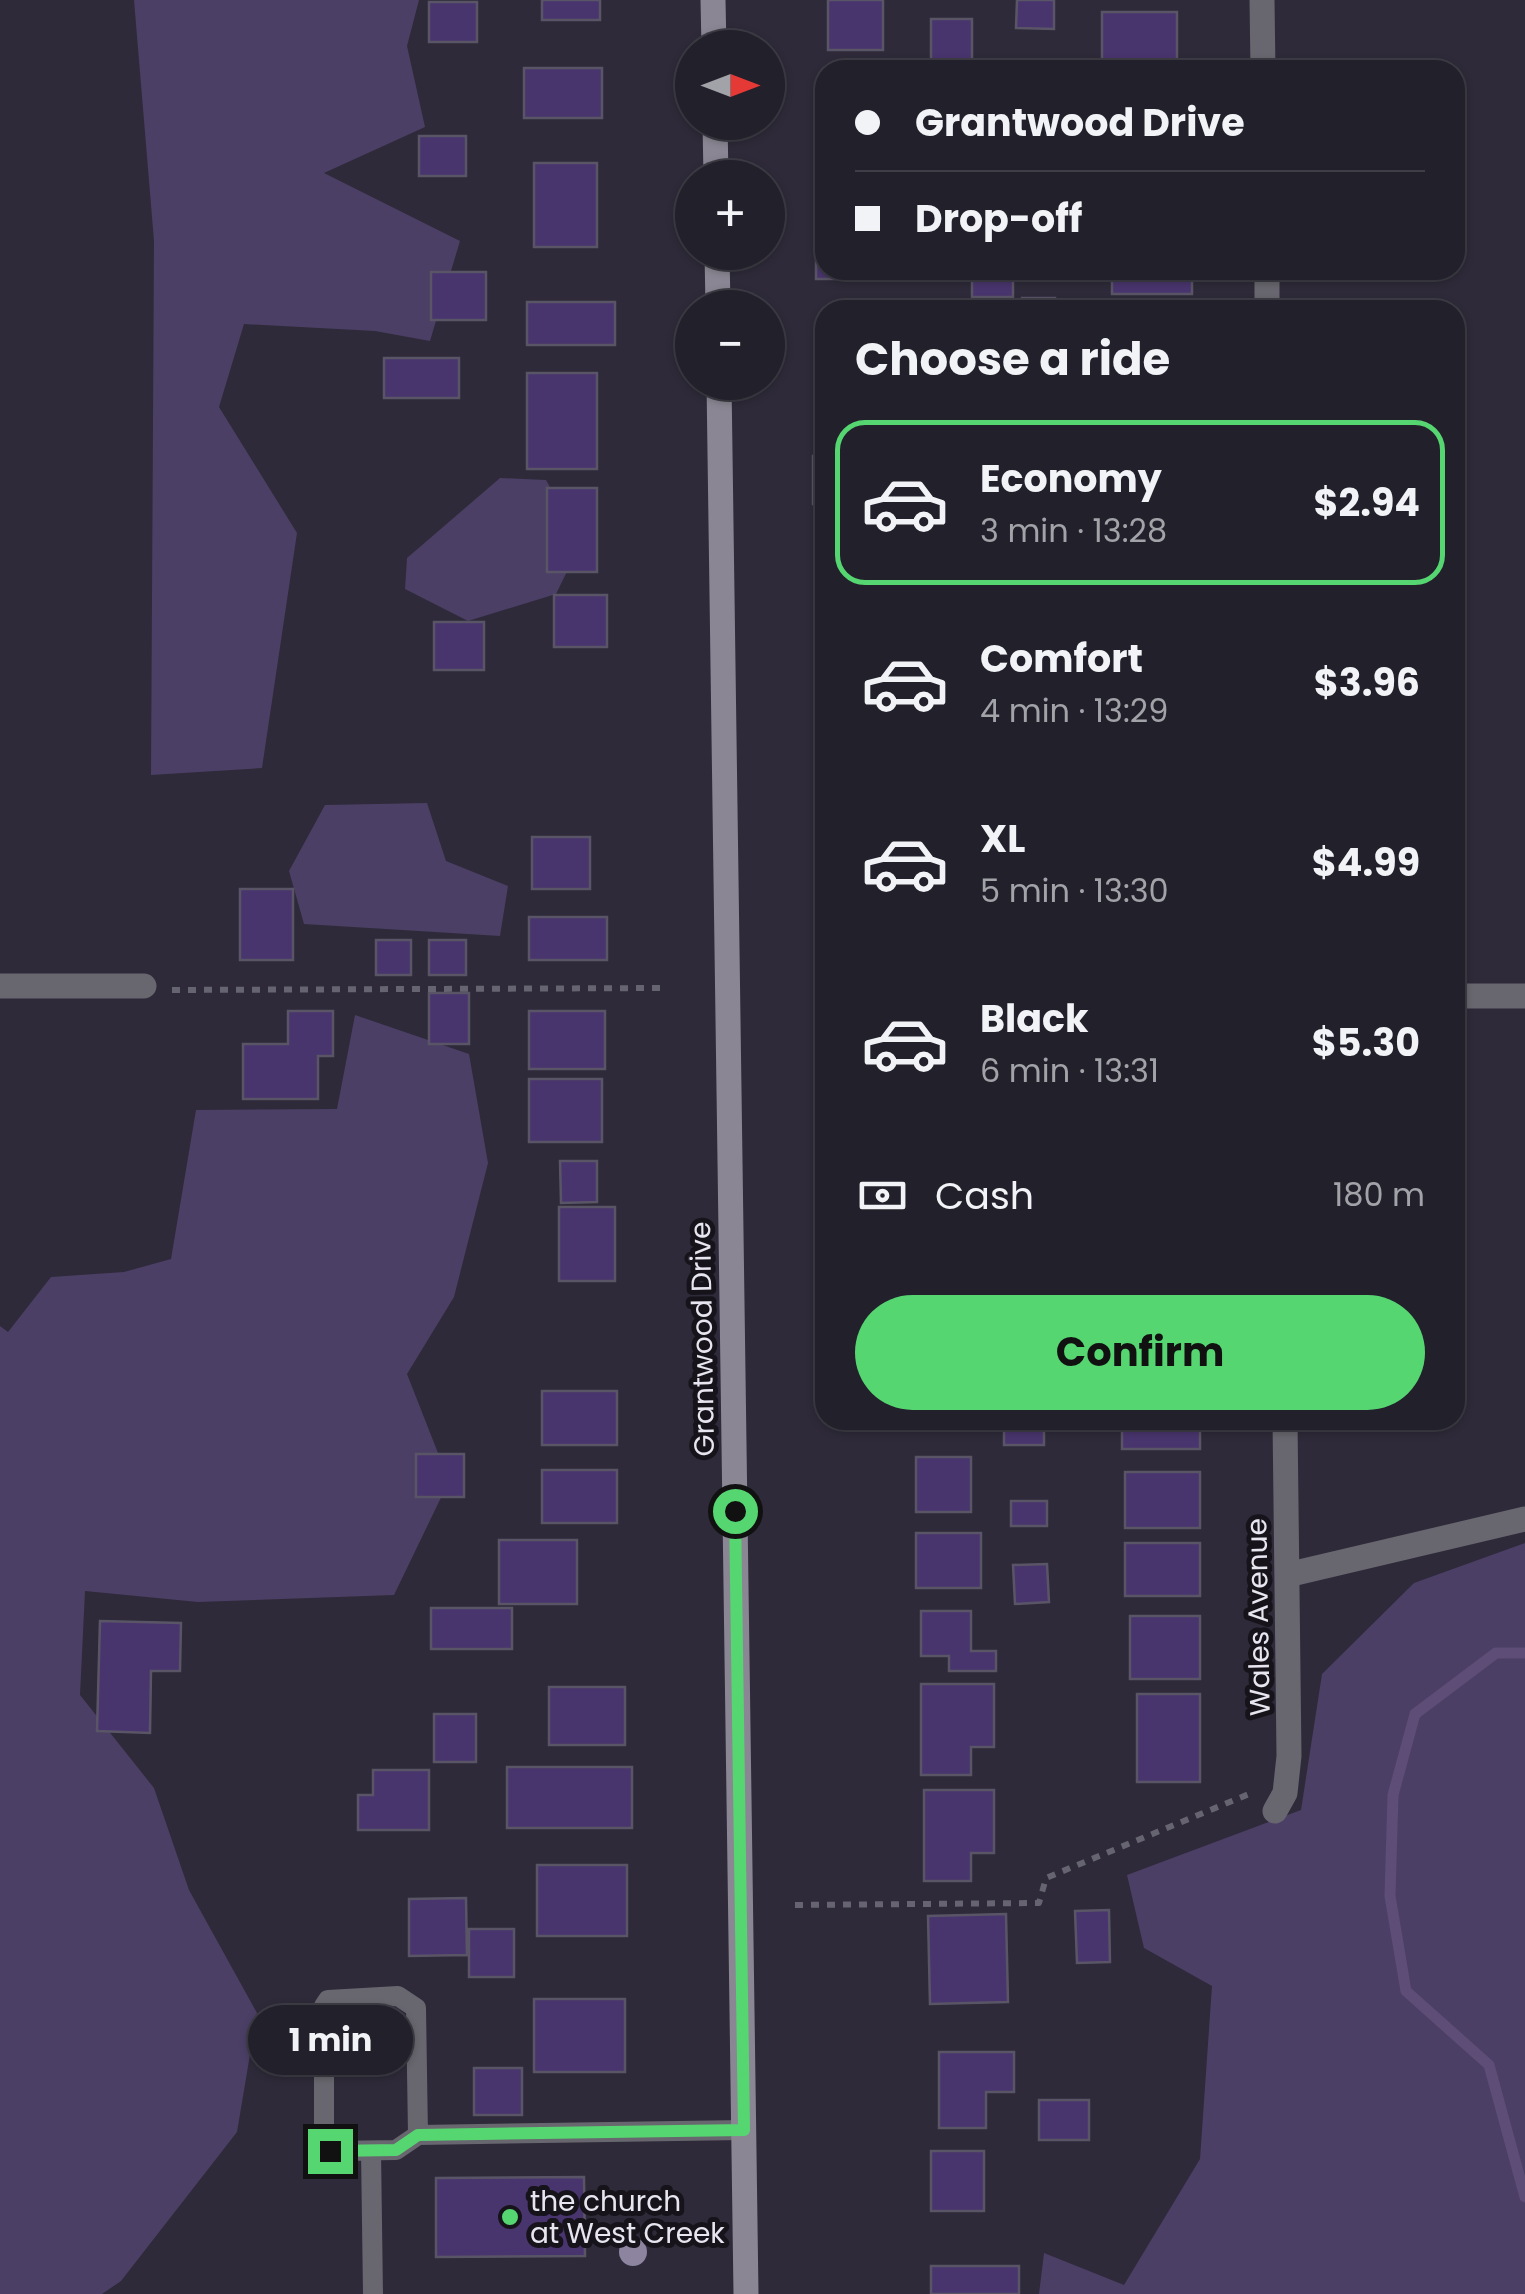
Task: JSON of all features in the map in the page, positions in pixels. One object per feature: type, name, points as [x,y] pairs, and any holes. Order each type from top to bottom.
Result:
[{"type":"street","points":[[713,0],[714,30]]},
{"type":"street","points":[[1262,0],[1263,60]]},
{"type":"street","name":"Grantwood Drive","points":[[719,400],[746,2294]]},
{"type":"street","points":[[0,986],[156,988]]},
{"type":"street","points":[[1465,996],[1525,996]]},
{"type":"street","name":"Wales Avenue","points":[[1275,1811],[1285,1794],[1289,1756],[1285,1430]]},
{"type":"street","points":[[1287,1575],[1525,1519]]},
{"type":"lane","points":[[418,2135],[416,2008],[398,1996],[332,1998],[324,2006],[325,2142],[330,2151],[396,2150],[418,2135],[744,2130]]},
{"type":"lane","points":[[370,2151],[373,2294]]},
{"type":"path","points":[[156,988],[665,988]]},
{"type":"path","points":[[795,1905],[1039,1903],[1046,1878],[1250,1794]]},
{"type":"shaded area","points":[[134,0],[419,0],[407,46],[425,127],[324,173],[460,241],[430,341],[375,331],[244,324],[219,407],[297,533],[262,768],[151,775],[154,241]]},
{"type":"shaded area","points":[[500,478],[546,480],[581,543],[556,594],[468,621],[405,589],[407,558]]},
{"type":"shaded area","points":[[427,803],[446,861],[508,886],[500,936],[304,924],[289,871],[325,805]]},
{"type":"shaded area","points":[[355,1015],[469,1054],[488,1163],[454,1297],[407,1374],[449,1481],[394,1595],[198,1602],[85,1591],[80,1695],[154,1788],[189,1890],[257,2013],[237,2132],[121,2281],[102,2294],[0,2294],[0,1326],[8,1332],[51,1277],[124,1272],[171,1259],[196,1110],[337,1109]]},
{"type":"shaded area","points":[[1525,1543],[1525,2294],[1039,2294],[1044,2253],[1124,2285],[1200,2159],[1212,1986],[1144,1948],[1127,1875],[1301,1810],[1322,1674],[1414,1583]]},
{"type":"building","points":[[542,0],[600,0],[600,20],[542,20]]},
{"type":"building","points":[[828,0],[883,0],[883,50],[828,50]]},
{"type":"building","points":[[1017,0],[1054,0],[1054,29],[1016,28]]},
{"type":"building","points":[[429,2],[477,2],[477,42],[429,42]]},
{"type":"building","points":[[1102,12],[1177,12],[1177,60],[1102,60]]},
{"type":"building","points":[[931,19],[972,19],[972,60],[931,60]]},
{"type":"building","points":[[524,68],[602,68],[602,118],[524,118]]},
{"type":"building","points":[[419,136],[466,136],[466,176],[419,176]]},
{"type":"building","points":[[534,163],[597,163],[597,247],[534,247]]},
{"type":"building","points":[[431,272],[486,272],[486,320],[431,320]]},
{"type":"building","points":[[972,280],[1013,280],[1013,297],[972,297]]},
{"type":"building","points":[[1112,280],[1192,280],[1192,294],[1112,294]]},
{"type":"building","points":[[1022,298],[1055,298],[1055,300]]},
{"type":"building","points":[[527,302],[615,302],[615,345],[527,345]]},
{"type":"building","points":[[384,358],[459,358],[459,398],[384,398]]},
{"type":"building","points":[[527,373],[597,373],[597,469],[527,469]]},
{"type":"building","points":[[813,456],[815,456],[815,504]]},
{"type":"building","points":[[547,488],[597,488],[597,572],[547,572]]},
{"type":"building","points":[[554,595],[607,595],[607,647],[554,647]]},
{"type":"building","points":[[434,622],[484,622],[484,670],[434,670]]},
{"type":"building","points":[[532,837],[590,837],[590,889],[532,889]]},
{"type":"building","points":[[240,889],[293,889],[293,960],[240,960]]},
{"type":"building","points":[[529,917],[607,917],[607,960],[529,960]]},
{"type":"building","points":[[376,940],[411,940],[411,975],[376,975]]},
{"type":"building","points":[[429,940],[466,940],[466,975],[429,975]]},
{"type":"building","points":[[429,993],[469,993],[469,1044],[429,1044]]},
{"type":"building","points":[[288,1011],[333,1011],[333,1056],[318,1056],[318,1099],[243,1099],[243,1044],[288,1044]]},
{"type":"building","points":[[529,1011],[605,1011],[605,1069],[529,1069]]},
{"type":"building","points":[[529,1079],[602,1079],[602,1142],[529,1142]]},
{"type":"building","points":[[560,1161],[597,1161],[597,1202],[561,1203]]},
{"type":"building","points":[[559,1207],[615,1207],[615,1281],[559,1281]]},
{"type":"building","points":[[542,1391],[617,1391],[617,1445],[542,1445]]},
{"type":"building","points":[[1004,1430],[1044,1430],[1044,1445],[1004,1445]]},
{"type":"building","points":[[1122,1430],[1200,1430],[1200,1449],[1122,1449]]},
{"type":"building","points":[[416,1454],[464,1454],[464,1497],[416,1497]]},
{"type":"building","points":[[916,1457],[971,1457],[971,1512],[916,1512]]},
{"type":"building","points":[[542,1470],[617,1470],[617,1523],[542,1523]]},
{"type":"building","points":[[1125,1472],[1200,1472],[1200,1528],[1125,1528]]},
{"type":"building","points":[[1011,1501],[1047,1501],[1047,1526],[1011,1526]]},
{"type":"building","points":[[916,1533],[981,1533],[981,1588],[916,1588]]},
{"type":"building","points":[[499,1540],[577,1540],[577,1604],[499,1604]]},
{"type":"building","points":[[1125,1543],[1200,1543],[1200,1596],[1125,1596]]},
{"type":"building","points":[[1047,1564],[1049,1602],[1015,1604],[1013,1565]]},
{"type":"building","points":[[431,1608],[512,1608],[512,1649],[431,1649]]},
{"type":"building","points":[[921,1611],[971,1611],[971,1651],[996,1651],[996,1671],[949,1671],[949,1656],[921,1656]]},
{"type":"building","points":[[1130,1616],[1200,1616],[1200,1679],[1130,1679]]},
{"type":"building","points":[[100,1621],[181,1623],[180,1671],[151,1671],[150,1733],[97,1731]]},
{"type":"building","points":[[921,1684],[994,1684],[994,1747],[971,1747],[971,1775],[921,1775]]},
{"type":"building","points":[[549,1687],[625,1687],[625,1745],[549,1745]]},
{"type":"building","points":[[1137,1694],[1200,1694],[1200,1782],[1137,1782]]},
{"type":"building","points":[[434,1714],[476,1714],[476,1762],[434,1762]]},
{"type":"building","points":[[507,1767],[632,1767],[632,1828],[507,1828]]},
{"type":"building","points":[[373,1770],[429,1770],[429,1830],[358,1830],[358,1795],[373,1795]]},
{"type":"building","points":[[924,1790],[994,1790],[994,1853],[971,1853],[971,1881],[924,1881]]},
{"type":"building","points":[[537,1865],[627,1865],[627,1936],[537,1936]]},
{"type":"building","points":[[466,1898],[467,1955],[409,1956],[409,1899]]},
{"type":"building","points":[[1109,1910],[1110,1962],[1077,1963],[1075,1911]]},
{"type":"building","points":[[1006,1914],[1008,2002],[930,2004],[928,1916]]},
{"type":"building","points":[[469,1929],[514,1929],[514,1977],[469,1977]]},
{"type":"building","points":[[534,1999],[625,1999],[625,2072],[534,2072]]},
{"type":"building","points":[[939,2052],[1014,2052],[1014,2092],[986,2092],[986,2128],[939,2128]]},
{"type":"building","points":[[474,2068],[522,2068],[522,2115],[474,2115]]},
{"type":"building","points":[[1039,2100],[1089,2100],[1089,2140],[1039,2140]]},
{"type":"building","points":[[931,2151],[984,2151],[984,2211],[931,2211]]},
{"type":"building","name":"the church at West Creek","points":[[584,2177],[585,2256],[436,2257],[436,2178]]},
{"type":"building","points":[[931,2266],[1019,2266],[1019,2294],[931,2294]]},
{"type":"waterway","points":[[1525,1653],[1496,1653],[1415,1714],[1393,1795],[1390,1896],[1406,1991],[1489,2065],[1525,2197]]},
{"type":"place","name":"the church at West Creek","points":[[510,2217]]},
{"type":"route","points":[[330,2151],[396,2150],[418,2135],[744,2130],[735,1511]]}]
